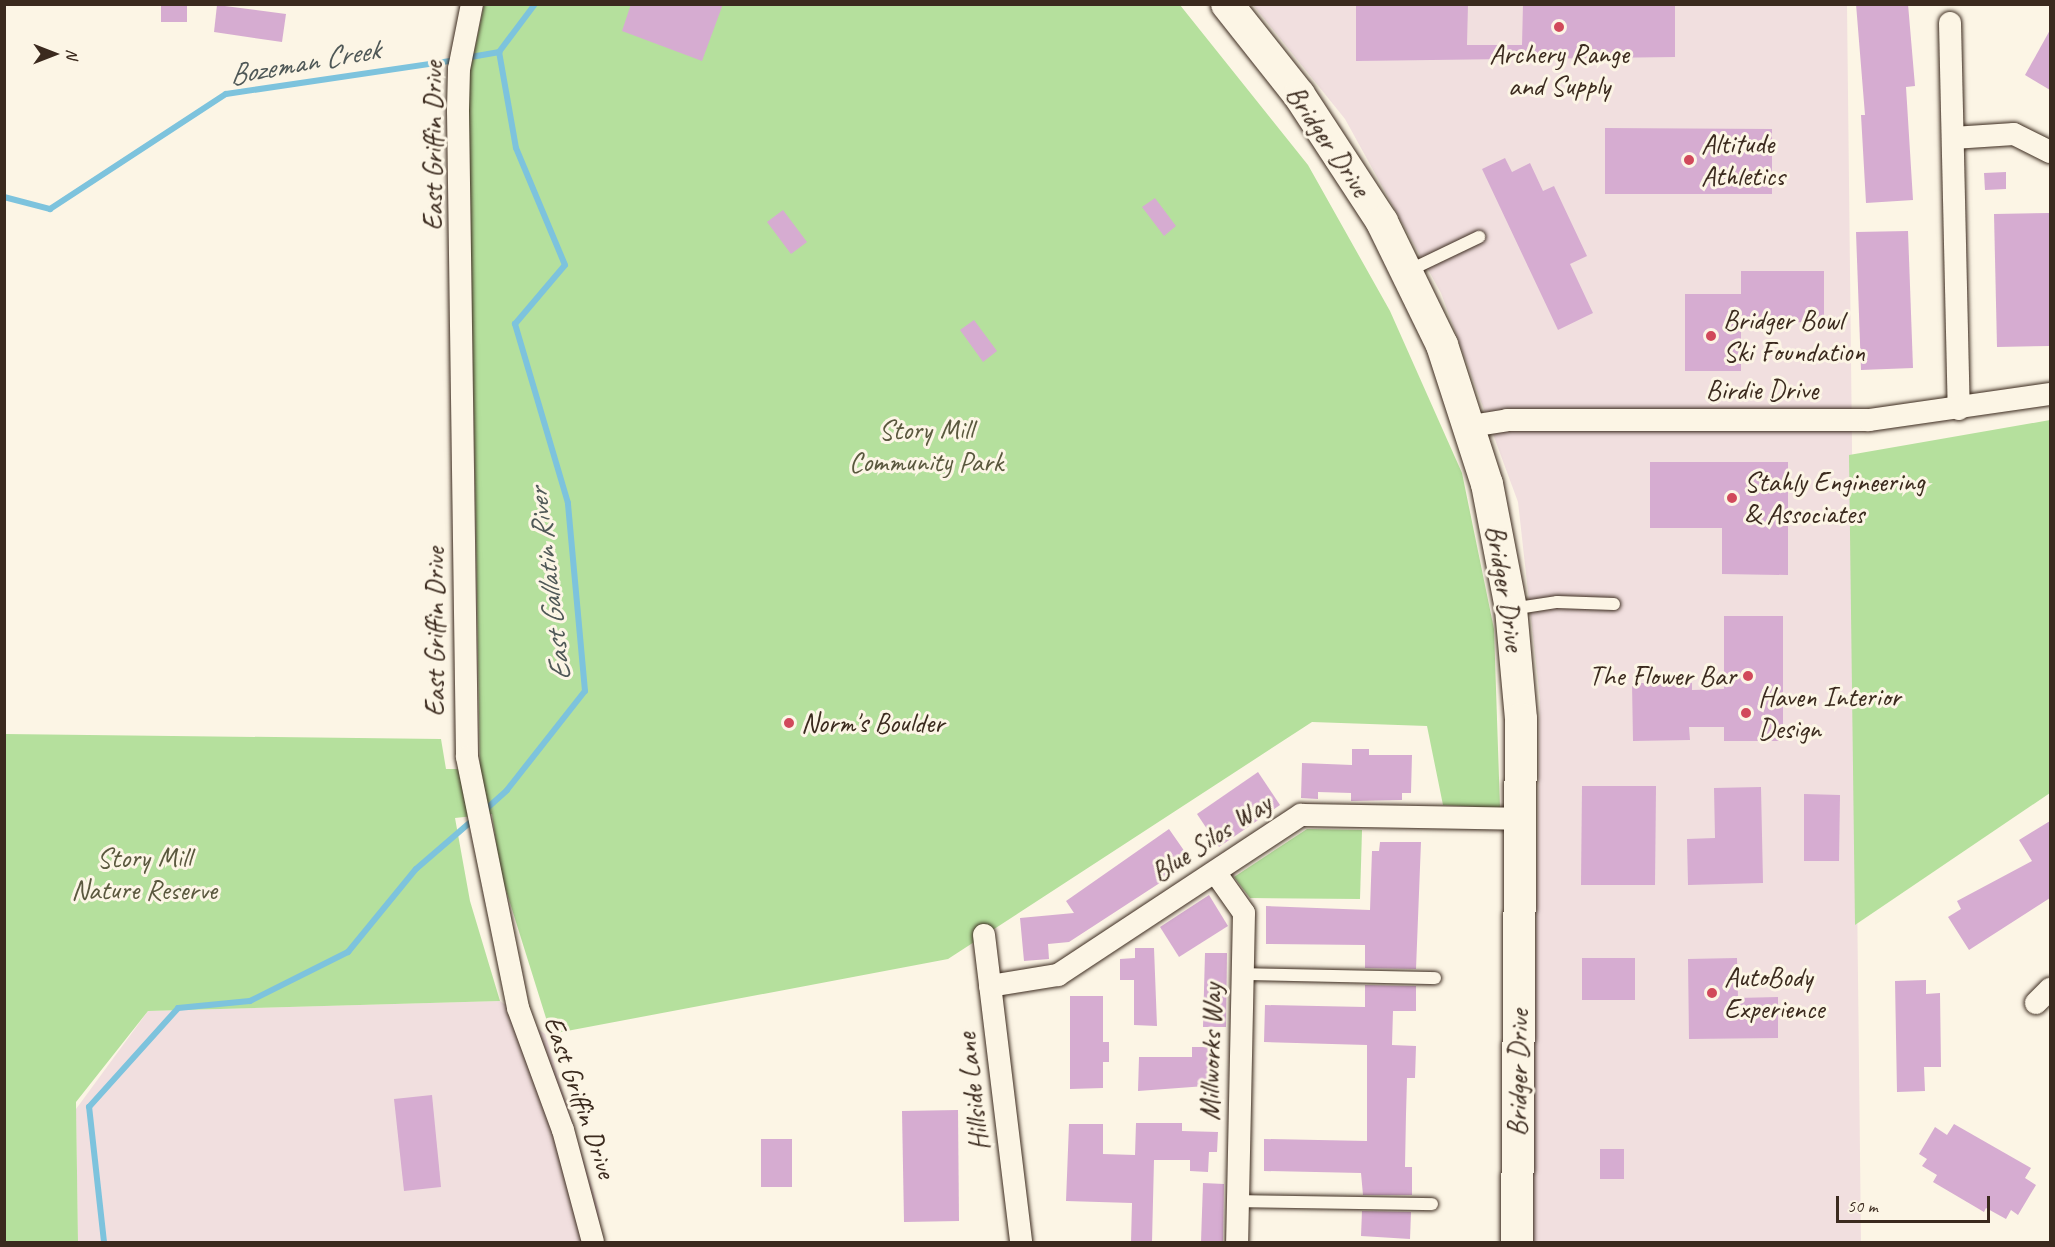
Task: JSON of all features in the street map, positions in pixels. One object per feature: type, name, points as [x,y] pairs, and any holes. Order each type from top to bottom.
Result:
[{"type":"main road","name":"Bridger Drive","points":[[1227,4],[1334,145],[1408,271],[1442,345],[1471,426],[1511,609],[1520,700],[1517,1242]]},
{"type":"street","name":"East Griffin Drive","points":[[472,4],[459,69],[465,725],[471,790],[518,1008],[563,1130],[593,1242]]},
{"type":"street","points":[[1950,23],[1959,409]]},
{"type":"street","points":[[1953,138],[2014,134],[2050,153]]},
{"type":"street","name":"Birdie Drive","points":[[1471,426],[1508,420],[1869,420],[1959,409],[2050,394]]},
{"type":"street","name":"Blue Silos Way","points":[[990,986],[1058,975],[1301,816],[1521,819]]},
{"type":"street","name":"Millworks Way","points":[[1215,872],[1244,913],[1237,1242]]},
{"type":"street","name":"Hillside Lane","points":[[984,935],[1021,1242]]},
{"type":"lane","points":[[1408,271],[1479,237]]},
{"type":"lane","points":[[1511,609],[1557,602],[1614,604]]},
{"type":"lane","points":[[1243,974],[1435,978]]},
{"type":"lane","points":[[1238,1201],[1432,1204]]},
{"type":"shaded area","points":[[1253,5],[1847,5],[1861,1242],[1531,1242],[1540,699],[1518,502],[1441,293],[1345,119]]},
{"type":"shaded area","points":[[500,1001],[545,1034],[599,1210],[601,1242],[78,1242],[76,1109],[148,1011]]},
{"type":"green space","name":"Story Mill Community Park","points":[[484,5],[1180,5],[1308,165],[1390,311],[1462,473],[1494,629],[1500,808],[1443,805],[1427,726],[1312,722],[948,959],[551,1034],[500,871],[492,814],[455,818],[470,901],[500,1001],[148,1011],[76,1102],[78,1242],[5,1242],[5,734],[441,739],[446,769],[480,769],[468,82]]},
{"type":"green space","points":[[2050,420],[2050,793],[1855,925],[1849,455]]},
{"type":"green space","points":[[1307,829],[1362,830],[1360,899],[1250,898],[1234,877]]},
{"type":"building","points":[[161,4],[187,4],[187,22],[161,22]]},
{"type":"building","points":[[631,4],[723,4],[702,61],[622,31]]},
{"type":"building","points":[[1356,4],[1468,4],[1467,45],[1522,45],[1523,4],[1675,4],[1675,57],[1356,61]]},
{"type":"building","points":[[1856,4],[1908,4],[1915,86],[1906,87],[1913,200],[1866,203],[1861,115],[1865,115]]},
{"type":"building","points":[[217,5],[286,14],[282,42],[214,32]]},
{"type":"building","points":[[2050,30],[2050,90],[2025,75]]},
{"type":"building","points":[[1605,128],[1772,129],[1772,194],[1605,194]]},
{"type":"building","points":[[1505,158],[1512,172],[1530,163],[1543,191],[1554,186],[1587,256],[1570,264],[1593,313],[1558,330],[1482,169]]},
{"type":"building","points":[[2006,172],[2006,189],[1985,190],[1984,173]]},
{"type":"building","points":[[1155,198],[1176,226],[1164,236],[1142,207]]},
{"type":"building","points":[[783,210],[807,242],[791,254],[767,222]]},
{"type":"building","points":[[2050,213],[2050,346],[1997,347],[1994,214]]},
{"type":"building","points":[[1908,231],[1913,368],[1861,370],[1856,232]]},
{"type":"building","points":[[1741,271],[1824,271],[1824,322],[1741,323],[1741,371],[1685,371],[1685,294],[1741,294]]},
{"type":"building","points":[[974,320],[997,351],[983,362],[960,330]]},
{"type":"building","points":[[1650,462],[1788,462],[1788,575],[1722,574],[1722,528],[1650,528]]},
{"type":"building","points":[[1724,616],[1783,616],[1783,741],[1724,741],[1724,727],[1689,727],[1690,740],[1633,741],[1632,683],[1692,683],[1692,690],[1724,689]]},
{"type":"building","points":[[1352,749],[1369,749],[1369,755],[1412,755],[1411,793],[1402,793],[1402,800],[1351,801],[1351,793],[1318,792],[1318,799],[1301,798],[1302,763],[1352,765]]},
{"type":"building","points":[[1258,772],[1280,805],[1219,847],[1197,814]]},
{"type":"building","points":[[1582,786],[1656,786],[1655,885],[1581,885]]},
{"type":"building","points":[[1761,787],[1763,883],[1688,885],[1687,839],[1715,838],[1714,788]]},
{"type":"building","points":[[1804,794],[1840,795],[1839,861],[1804,861]]},
{"type":"building","points":[[2050,821],[2050,898],[1969,950],[1948,917],[1961,909],[1957,901],[2032,861],[2019,840]]},
{"type":"building","points":[[1169,829],[1192,862],[1069,942],[1048,944],[1049,959],[1024,961],[1020,918],[1074,913],[1066,901]]},
{"type":"building","points":[[1380,842],[1421,842],[1416,969],[1365,968],[1365,945],[1266,944],[1266,906],[1370,910],[1372,851],[1379,851]]},
{"type":"building","points":[[1209,895],[1228,926],[1179,957],[1160,927]]},
{"type":"building","points":[[1135,948],[1154,948],[1157,1026],[1134,1025],[1134,980],[1120,980],[1120,959],[1135,958]]},
{"type":"building","points":[[1205,953],[1227,953],[1226,1027],[1203,1027]]},
{"type":"building","points":[[1582,958],[1635,958],[1635,1000],[1582,1000]]},
{"type":"building","points":[[1737,958],[1738,998],[1778,997],[1778,1038],[1689,1039],[1688,959]]},
{"type":"building","points":[[1926,980],[1926,994],[1940,993],[1941,1067],[1924,1067],[1925,1091],[1897,1092],[1895,981]]},
{"type":"building","points":[[1365,985],[1416,986],[1416,1011],[1393,1011],[1392,1045],[1416,1046],[1415,1078],[1407,1078],[1406,1114],[1405,1167],[1412,1167],[1412,1195],[1363,1195],[1361,1173],[1264,1171],[1264,1139],[1367,1141],[1367,1045],[1264,1042],[1265,1005],[1365,1007]]},
{"type":"building","points":[[1070,996],[1103,996],[1103,1042],[1109,1042],[1109,1062],[1103,1062],[1103,1088],[1070,1089]]},
{"type":"building","points":[[1192,1047],[1211,1047],[1211,1069],[1219,1069],[1219,1085],[1138,1091],[1139,1057],[1192,1057]]},
{"type":"building","points":[[432,1095],[441,1187],[404,1191],[394,1099]]},
{"type":"building","points":[[958,1110],[959,1221],[904,1222],[902,1111]]},
{"type":"building","points":[[1136,1123],[1182,1123],[1182,1131],[1218,1132],[1217,1152],[1209,1152],[1208,1172],[1190,1171],[1190,1160],[1154,1160],[1152,1242],[1131,1242],[1132,1203],[1066,1201],[1069,1124],[1103,1124],[1103,1154],[1135,1155]]},
{"type":"building","points":[[1954,1124],[2031,1168],[2025,1178],[2036,1185],[2018,1215],[2011,1210],[2006,1219],[1986,1208],[1984,1212],[1933,1182],[1937,1175],[1922,1166],[1927,1159],[1919,1154],[1935,1127],[1947,1135]]},
{"type":"building","points":[[761,1139],[792,1139],[792,1187],[761,1187]]},
{"type":"building","points":[[1600,1149],[1624,1149],[1624,1179],[1600,1179]]},
{"type":"building","points":[[1203,1183],[1224,1184],[1223,1242],[1201,1242]]},
{"type":"building","points":[[1362,1211],[1411,1212],[1410,1239],[1361,1236]]},
{"type":"waterway","name":"East Gallatin River","points":[[484,811],[507,790],[585,691],[568,503],[515,324],[565,265],[516,148],[499,52],[535,4]]},
{"type":"waterway","name":"Bozeman Creek","points":[[465,58],[499,52]]},
{"type":"waterway","name":"Bozeman Creek","points":[[4,197],[50,209],[226,94],[455,60]]},
{"type":"waterway","name":"East Gallatin River","points":[[104,1242],[89,1107],[178,1008],[250,1001],[348,952],[416,869],[474,819]]},
{"type":"place","name":"Archery Range and Supply","points":[[1559,27]]},
{"type":"place","name":"Altitude Athletics","points":[[1689,160]]},
{"type":"place","name":"Bridger Bowl Ski Foundation","points":[[1711,336]]},
{"type":"place","name":"Stahly Engineering & Associates","points":[[1732,498]]},
{"type":"place","name":"The Flower Bar","points":[[1748,676]]},
{"type":"place","name":"Haven Interior Design","points":[[1746,713]]},
{"type":"place","name":"Norm's Boulder","points":[[789,723]]},
{"type":"place","name":"AutoBody Experience","points":[[1712,993]]},
{"type":"park label","name":"Story Mill Nature Reserve","points":[[144,874]]}]
